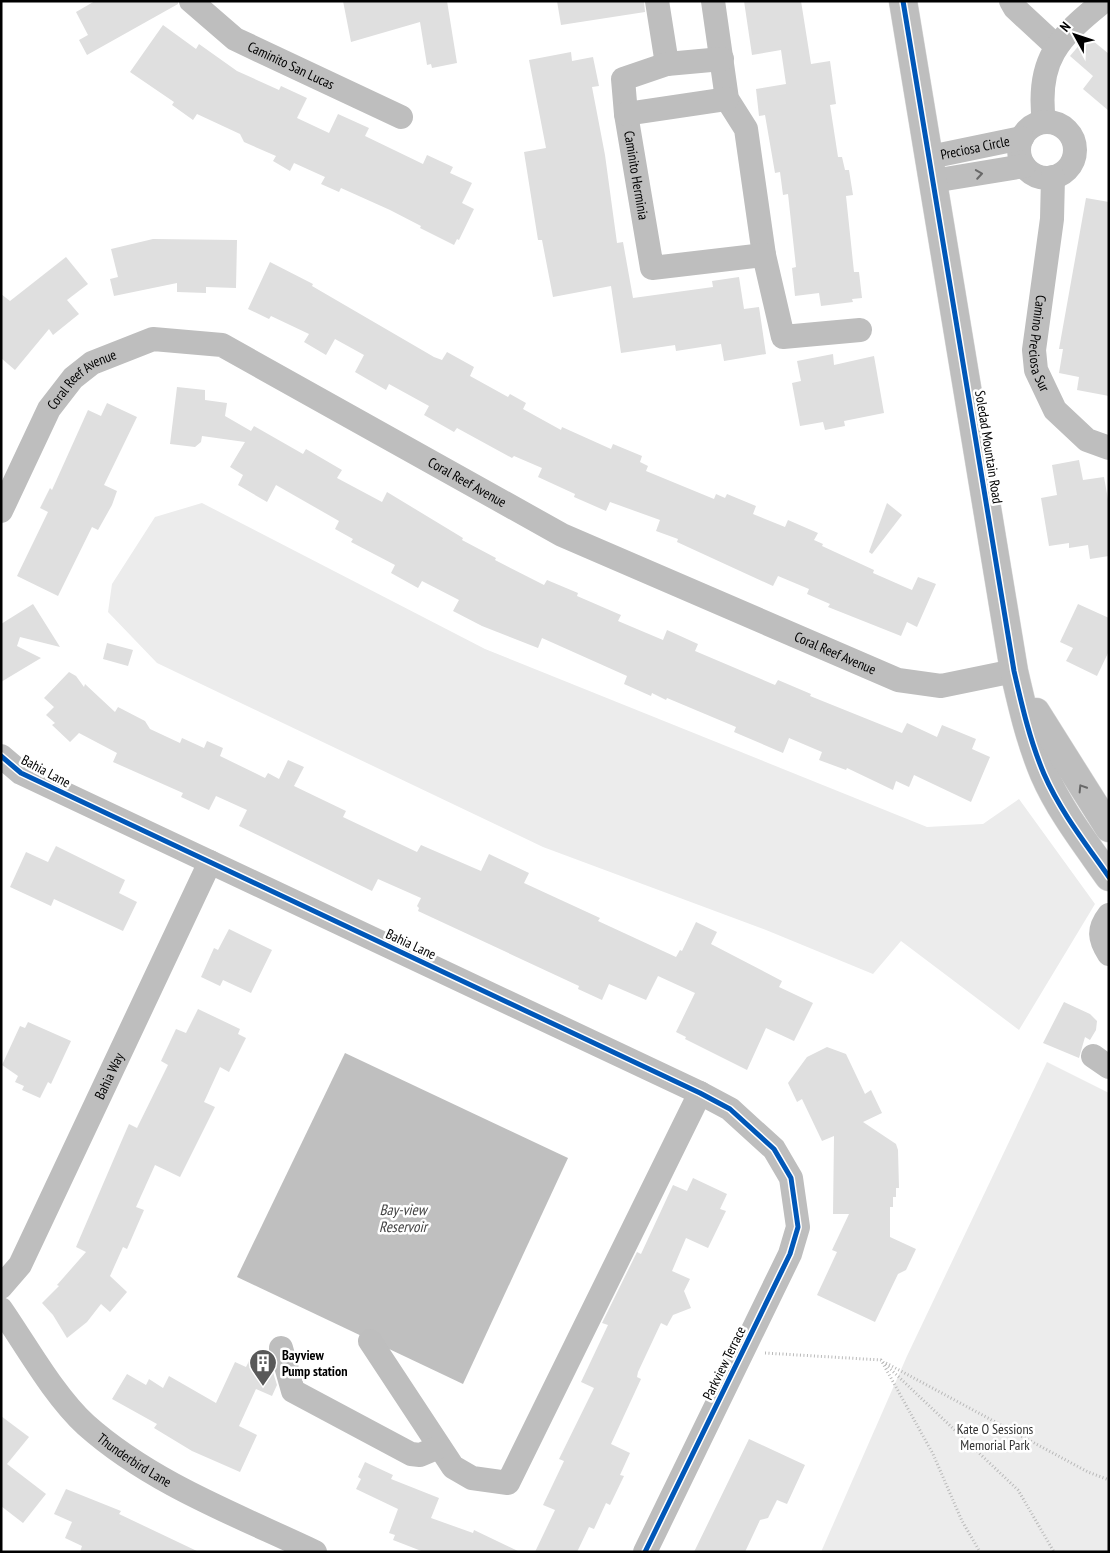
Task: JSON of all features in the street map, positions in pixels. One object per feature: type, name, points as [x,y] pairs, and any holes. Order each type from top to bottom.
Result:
[{"type":"main road","name":"Soledad Mountain Road","points":[[903,1],[1014,671],[1024,715],[1044,774],[1071,824],[1109,877]]},
{"type":"main road","points":[[1014,671],[1051,739],[1109,828]]},
{"type":"street","name":"Caminito San Lucas","points":[[191,1],[235,39],[401,117]]},
{"type":"street","points":[[657,1],[667,64],[722,59]]},
{"type":"street","points":[[713,1],[728,99],[746,129],[764,255],[783,338],[860,330]]},
{"type":"street","points":[[1011,1],[1015,8],[1056,46]]},
{"type":"street","points":[[1044,122],[1041,98],[1044,73],[1056,46],[1071,28],[1104,1]]},
{"type":"street","name":"Caminito Herminia","points":[[667,64],[623,79],[626,114],[652,268],[764,255]]},
{"type":"street","points":[[626,114],[728,99]]},
{"type":"street","points":[[1044,122],[1062,127],[1074,142],[1073,160],[1068,168],[1053,177],[1036,176],[1024,166],[1020,156],[1022,138],[1027,130],[1044,122]]},
{"type":"street","name":"Preciosa Circle","points":[[932,169],[1022,138]]},
{"type":"street","name":"Preciosa Circle","points":[[932,169],[1024,166]]},
{"type":"street","name":"Camino Preciosa Sur","points":[[1053,177],[1052,219],[1034,350],[1036,370],[1055,410],[1087,440],[1109,448]]},
{"type":"street","name":"Coral Reef Avenue","points":[[1,510],[49,409],[73,378],[92,363],[153,339],[222,345],[562,535],[898,680],[940,686],[1014,671]]},
{"type":"street","name":"Bahia Lane","points":[[1,756],[22,773],[700,1093],[730,1109],[774,1149],[791,1178]]},
{"type":"street","name":"Bahia Way","points":[[1,1287],[20,1265],[210,862]]},
{"type":"street","points":[[1109,915],[1100,932],[1102,944],[1109,954]]},
{"type":"street","points":[[370,1341],[453,1466],[472,1478],[508,1483],[700,1093]]},
{"type":"street","name":"Parkview Terrace","points":[[645,1552],[790,1254],[798,1227],[791,1178]]},
{"type":"street","name":"Thunderbird Lane","points":[[1,1308],[64,1400],[86,1425],[154,1475],[315,1552]]},
{"type":"street","points":[[281,1348],[293,1391],[411,1454],[420,1455],[439,1447]]},
{"type":"path","points":[[742,1352],[881,1360],[1088,1472],[1109,1480]]},
{"type":"path","points":[[881,1360],[933,1454],[962,1522],[980,1552]]},
{"type":"path","points":[[881,1360],[1018,1490],[1054,1552]]},
{"type":"green space","points":[[202,503],[485,649],[927,827],[983,824],[1019,799],[1095,904],[1019,1030],[901,941],[873,974],[766,930],[543,847],[157,663],[108,612],[112,584],[155,517]]},
{"type":"green space","name":"Kate O Sessions Memorial Park","points":[[1047,1062],[1109,1093],[1109,1552],[821,1552],[907,1356]]},
{"type":"water","name":"Bay-view Reservoir","points":[[345,1053],[568,1158],[463,1384],[237,1277]]},
{"type":"building","points":[[95,1],[178,1],[178,4],[87,55],[79,40],[88,35],[76,12]]},
{"type":"building","points":[[343,1],[447,1],[457,63],[432,68],[431,64],[427,65],[420,22],[351,42]]},
{"type":"building","points":[[557,1],[644,1],[645,12],[561,25]]},
{"type":"building","points":[[744,1],[801,1],[811,64],[830,61],[836,104],[830,105],[838,157],[842,157],[845,170],[849,170],[853,195],[846,196],[854,272],[859,272],[862,298],[852,299],[853,302],[821,306],[819,293],[795,296],[792,268],[796,267],[788,194],[783,195],[780,172],[775,173],[765,115],[759,116],[756,89],[786,84],[781,50],[752,55]]},
{"type":"building","points":[[163,25],[196,49],[199,44],[237,71],[279,90],[281,86],[307,98],[297,118],[329,133],[338,114],[369,128],[365,136],[423,164],[427,155],[453,167],[450,173],[472,183],[462,203],[474,209],[459,240],[457,239],[454,245],[390,210],[341,188],[339,192],[321,184],[325,177],[294,163],[290,171],[273,161],[276,156],[244,142],[240,134],[197,114],[193,120],[172,105],[174,102],[130,72]]},
{"type":"building","points":[[1087,36],[1109,54],[1109,111],[1083,89],[1093,76],[1070,56]]},
{"type":"building","points":[[571,52],[572,61],[593,57],[599,86],[592,87],[605,155],[617,243],[623,242],[633,298],[713,287],[712,281],[739,277],[744,309],[759,307],[766,354],[724,361],[721,344],[676,351],[675,345],[621,353],[611,286],[553,297],[542,240],[538,240],[524,152],[546,148],[529,60]]},
{"type":"building","points":[[1086,198],[1109,202],[1109,396],[1077,390],[1079,377],[1059,373],[1063,349],[1059,349]]},
{"type":"building","points":[[153,239],[237,240],[236,288],[206,287],[206,293],[177,292],[177,283],[114,296],[110,279],[118,277],[111,249]]},
{"type":"building","points":[[66,257],[88,284],[67,300],[79,314],[53,335],[49,329],[15,370],[1,358],[1,294],[10,301]]},
{"type":"building","points":[[270,262],[313,284],[312,286],[434,357],[442,360],[447,352],[474,367],[470,376],[508,397],[510,394],[526,403],[523,409],[561,430],[562,427],[611,449],[613,444],[642,456],[640,462],[648,466],[646,471],[714,499],[716,494],[725,498],[727,494],[756,506],[753,514],[785,527],[788,520],[818,533],[814,540],[823,544],[822,546],[874,570],[873,573],[912,590],[918,577],[936,584],[917,627],[907,622],[901,636],[828,607],[830,604],[807,594],[809,589],[778,576],[773,586],[677,542],[678,539],[656,531],[660,520],[610,502],[606,511],[574,497],[575,494],[538,477],[542,468],[514,456],[512,458],[457,428],[454,432],[424,415],[429,406],[389,384],[386,390],[355,372],[364,355],[335,339],[326,355],[304,342],[309,334],[271,316],[269,319],[248,309]]},
{"type":"building","points":[[833,354],[834,365],[874,356],[884,413],[844,421],[845,426],[825,430],[823,422],[800,426],[792,383],[801,381],[797,361]]},
{"type":"building","points":[[177,387],[205,390],[205,400],[227,403],[225,416],[251,431],[254,426],[303,454],[306,449],[342,470],[337,478],[382,502],[387,492],[463,538],[462,540],[496,558],[495,560],[544,585],[547,580],[578,593],[577,596],[621,615],[618,621],[663,640],[667,630],[698,644],[695,651],[775,685],[778,680],[811,694],[810,696],[902,733],[907,723],[937,737],[942,725],[976,739],[972,749],[990,757],[971,802],[914,775],[909,787],[896,781],[893,790],[847,768],[846,770],[819,760],[822,752],[789,738],[783,753],[734,732],[736,727],[667,698],[666,700],[652,693],[651,696],[624,684],[627,676],[542,638],[538,648],[482,626],[453,611],[459,600],[422,581],[418,588],[391,573],[395,565],[351,542],[353,539],[335,529],[339,521],[276,485],[267,502],[238,485],[243,475],[230,467],[245,442],[202,436],[201,442],[195,447],[170,444]]},
{"type":"building","points":[[107,403],[137,417],[104,485],[117,491],[112,505],[98,530],[92,527],[58,596],[17,576],[48,512],[40,508],[50,488],[52,490],[88,410],[101,416]]},
{"type":"building","points":[[1079,460],[1083,480],[1104,477],[1109,505],[1109,556],[1090,559],[1088,545],[1069,548],[1069,543],[1049,546],[1041,498],[1057,495],[1052,465]]},
{"type":"building","points":[[887,503],[902,515],[872,554],[869,552]]},
{"type":"building","points":[[33,604],[60,647],[20,637],[17,646],[41,658],[1,682],[1,624]]},
{"type":"building","points":[[1078,604],[1109,618],[1109,651],[1097,676],[1066,661],[1073,648],[1060,642]]},
{"type":"building","points":[[107,643],[133,650],[128,666],[103,659]]},
{"type":"building","points":[[69,672],[76,676],[84,687],[85,684],[115,712],[118,707],[145,721],[150,729],[180,743],[182,738],[204,748],[207,741],[223,748],[220,756],[265,778],[268,773],[279,779],[288,760],[304,767],[294,786],[346,811],[343,817],[417,852],[421,845],[481,871],[489,854],[529,873],[524,883],[600,918],[598,921],[676,957],[680,950],[682,951],[696,922],[717,932],[711,944],[782,981],[779,987],[813,1003],[794,1041],[766,1028],[747,1070],[685,1039],[686,1037],[676,1032],[695,993],[658,976],[646,1000],[609,984],[602,1000],[578,989],[579,986],[418,911],[419,908],[417,906],[421,898],[378,879],[372,891],[239,826],[247,810],[216,796],[209,810],[181,797],[183,793],[113,762],[117,753],[79,733],[70,742],[52,725],[55,723],[46,715],[54,707],[44,698]]},
{"type":"building","points":[[56,846],[125,880],[119,893],[137,902],[123,931],[54,899],[51,906],[10,887],[26,852],[48,862]]},
{"type":"building","points":[[229,929],[272,950],[251,993],[223,980],[220,986],[201,977],[214,948],[218,950]]},
{"type":"building","points":[[1064,1002],[1090,1014],[1097,1021],[1096,1030],[1090,1040],[1085,1037],[1079,1058],[1043,1043]]},
{"type":"building","points":[[198,1009],[240,1029],[238,1034],[246,1038],[229,1072],[220,1067],[204,1102],[215,1107],[180,1177],[155,1165],[136,1207],[144,1210],[127,1249],[123,1247],[110,1276],[127,1292],[110,1312],[101,1304],[87,1322],[67,1338],[53,1315],[42,1303],[59,1286],[57,1285],[86,1252],[76,1247],[129,1124],[137,1128],[168,1065],[161,1061],[176,1029],[186,1033]]},
{"type":"building","points":[[28,1022],[71,1041],[51,1084],[48,1082],[40,1098],[22,1090],[24,1086],[15,1082],[18,1076],[2,1065],[20,1026],[25,1028]]},
{"type":"building","points":[[827,1047],[846,1054],[865,1094],[871,1090],[882,1113],[863,1122],[896,1144],[898,1150],[899,1188],[896,1188],[896,1197],[893,1197],[893,1207],[890,1207],[890,1237],[916,1249],[906,1270],[898,1274],[875,1322],[817,1295],[837,1252],[832,1250],[849,1214],[833,1214],[834,1136],[822,1141],[802,1099],[797,1102],[788,1083],[807,1057]]},
{"type":"building","points":[[693,1178],[727,1194],[720,1209],[726,1211],[708,1248],[686,1238],[672,1271],[690,1279],[684,1291],[691,1308],[673,1315],[667,1326],[661,1323],[638,1372],[637,1377],[641,1379],[611,1444],[630,1453],[620,1475],[624,1476],[610,1505],[606,1503],[594,1529],[589,1527],[577,1552],[535,1552],[555,1510],[543,1505],[564,1461],[559,1459],[594,1388],[581,1382],[608,1325],[602,1323],[637,1252],[641,1254],[673,1185],[687,1191]]},
{"type":"building","points":[[249,1361],[273,1372],[277,1385],[272,1396],[256,1389],[239,1426],[257,1435],[240,1472],[192,1451],[154,1428],[157,1424],[112,1399],[127,1374],[146,1385],[149,1379],[163,1388],[169,1376],[216,1403],[235,1362],[246,1367]]},
{"type":"building","points":[[1,1416],[29,1437],[7,1464],[46,1494],[23,1523],[1,1506]]},
{"type":"building","points":[[749,1439],[805,1465],[787,1504],[777,1500],[768,1518],[760,1520],[745,1552],[694,1552]]},
{"type":"building","points":[[365,1462],[393,1475],[391,1479],[439,1498],[431,1518],[473,1533],[474,1530],[520,1552],[424,1552],[393,1540],[395,1535],[389,1533],[398,1509],[356,1489],[361,1479],[358,1477]]},
{"type":"building","points":[[66,1489],[121,1511],[119,1514],[199,1552],[80,1552],[82,1546],[65,1538],[72,1522],[54,1514]]},
{"type":"cycle path","points":[[903,1],[1017,684],[1035,749],[1050,788],[1074,827],[1109,877]]},
{"type":"cycle path","points":[[1,756],[21,773],[700,1093],[730,1109],[774,1149],[791,1178],[798,1227],[790,1254],[645,1552]]},
{"type":"place","name":"Bayview Pump station","points":[[263,1387]]}]
